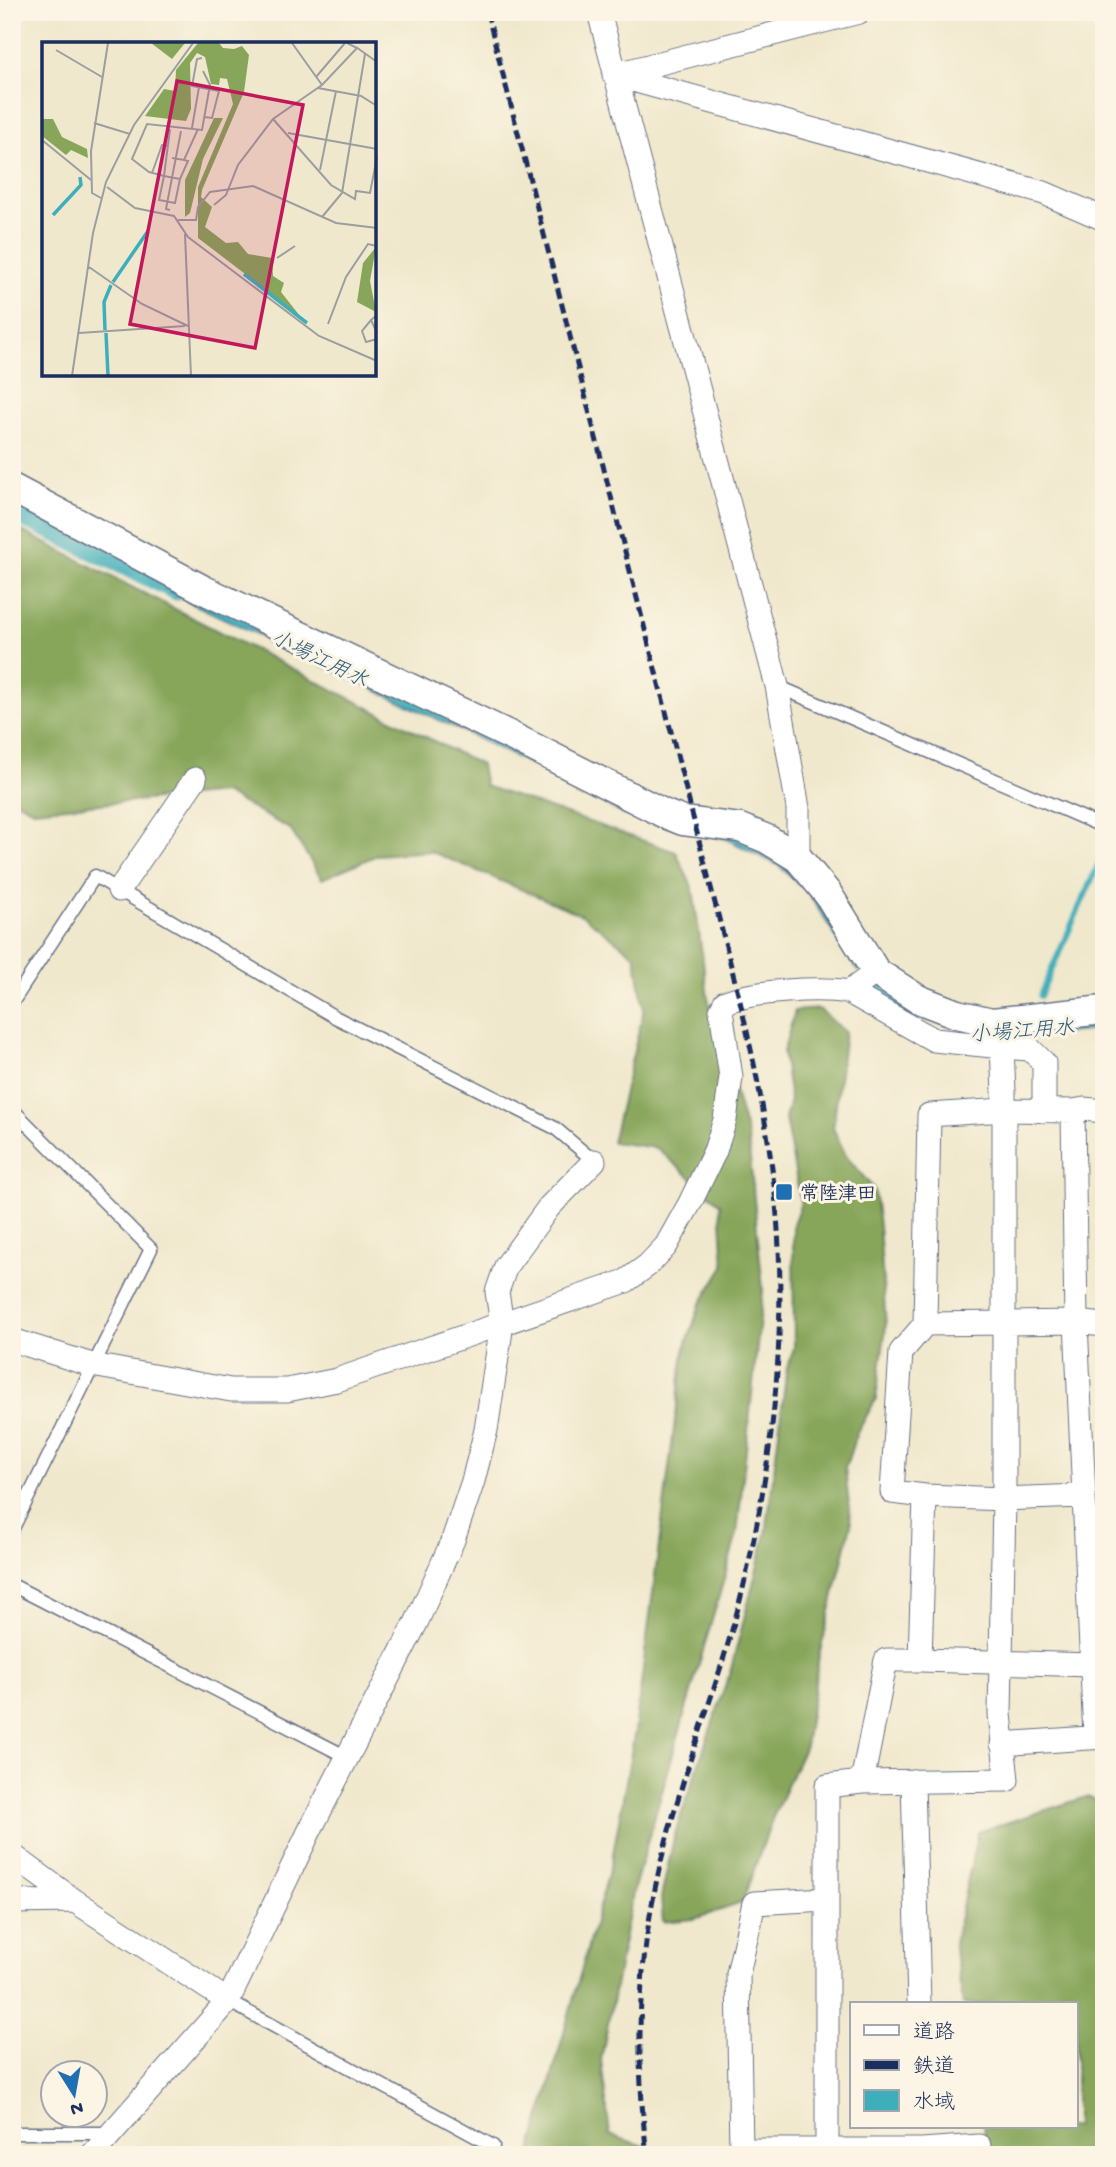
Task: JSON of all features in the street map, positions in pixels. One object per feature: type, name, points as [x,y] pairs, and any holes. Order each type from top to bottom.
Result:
[{"type":"street","points":[[599,12],[777,686],[798,808],[798,858]]},
{"type":"street","points":[[651,76],[859,12]]},
{"type":"street","points":[[614,75],[651,76],[1044,193],[1104,219]]},
{"type":"street","points":[[12,488],[204,590],[511,736],[665,814],[683,821],[740,828],[767,839],[798,858],[828,894],[876,972],[918,999],[957,1014],[992,1023],[1104,1010]]},
{"type":"street","points":[[119,890],[195,779]]},
{"type":"street","points":[[849,992],[876,972]]},
{"type":"street","points":[[12,1340],[92,1365],[230,1390],[287,1390],[337,1380],[625,1281],[648,1265],[666,1245],[715,1151],[726,1120],[731,1077],[721,1010],[724,1002],[739,997],[832,989],[849,992],[934,1040],[1030,1049],[1044,1063],[1044,1111]]},
{"type":"street","points":[[826,2152],[827,1786],[862,1782],[1007,1780],[1002,1744],[1001,1663],[1004,1499],[1002,1047]]},
{"type":"street","points":[[1082,1496],[1004,1499],[892,1492],[901,1352],[925,1324],[929,1115],[1083,1109],[1104,1111]]},
{"type":"street","points":[[1002,1744],[1099,1736],[1091,1665],[1095,1590],[1082,1496],[1073,1111]]},
{"type":"street","points":[[92,2155],[228,2001],[347,1757],[417,1621],[453,1540],[473,1481],[486,1430],[502,1324],[497,1292],[506,1266],[549,1206],[594,1161]]},
{"type":"street","points":[[925,1324],[1076,1322],[1104,1325]]},
{"type":"street","points":[[920,1660],[925,1496]]},
{"type":"street","points":[[862,1782],[886,1660],[1091,1665]]},
{"type":"street","points":[[913,1781],[919,2002]]},
{"type":"street","points":[[12,1855],[75,1901],[228,2001]]},
{"type":"street","points":[[825,1899],[754,1903],[738,1974],[741,2150],[826,2152],[922,2138],[979,2146],[979,2155]]},
{"type":"street","points":[[12,1902],[75,1901]]},
{"type":"lane","points":[[777,686],[1104,827]]},
{"type":"lane","points":[[12,1003],[94,876],[335,1017],[555,1128],[594,1161]]},
{"type":"lane","points":[[12,1109],[151,1249],[12,1531]]},
{"type":"lane","points":[[12,1585],[347,1757]]},
{"type":"lane","points":[[228,2001],[493,2146],[487,2155]]},
{"type":"lane","points":[[12,2133],[114,2133]]},
{"type":"green space","points":[[12,526],[481,765],[485,786],[676,852],[693,889],[708,998],[748,1138],[763,1290],[737,1534],[634,1888],[601,2060],[610,2135],[671,2155],[530,2155],[612,1860],[635,1731],[684,1351],[700,1305],[724,1266],[720,1204],[657,1148],[612,1142],[644,1009],[635,955],[582,915],[430,851],[377,855],[322,879],[290,829],[224,793],[33,810],[12,799]]},
{"type":"green space","points":[[819,1009],[845,1032],[833,1128],[846,1156],[874,1189],[886,1326],[876,1399],[857,1433],[845,1468],[851,1525],[819,1656],[805,1746],[773,1817],[742,1903],[694,1919],[663,1922],[661,1898],[675,1833],[731,1669],[766,1534],[787,1368],[794,1348],[793,1224],[801,1203],[785,1119],[790,1100],[783,1052],[795,1011]]},
{"type":"green space","points":[[1086,1797],[1104,1802],[1104,2155],[988,2155],[983,2128],[1078,2128],[1078,2002],[963,2002],[954,1944],[978,1832]]},
{"type":"water","points":[[192,592],[785,858],[867,967],[858,971],[807,891],[778,865],[727,839],[623,814],[566,782],[469,734],[187,601]]},
{"type":"water","points":[[1104,1018],[1104,1029],[990,1041],[990,1031]]},
{"type":"waterway","name":"小場江用水","points":[[12,511],[177,590]]},
{"type":"waterway","points":[[1040,996],[1104,852]]},
{"type":"waterway","name":"小場江用水","points":[[871,986],[890,1007],[904,1014]]},
{"type":"railway","points":[[487,12],[739,997],[763,1112],[778,1230],[778,1359],[770,1444],[756,1529],[726,1650],[665,1844],[645,1951],[640,2053],[647,2155]]},
{"type":"place","name":"常陸津田","points":[[784,1192]]}]
